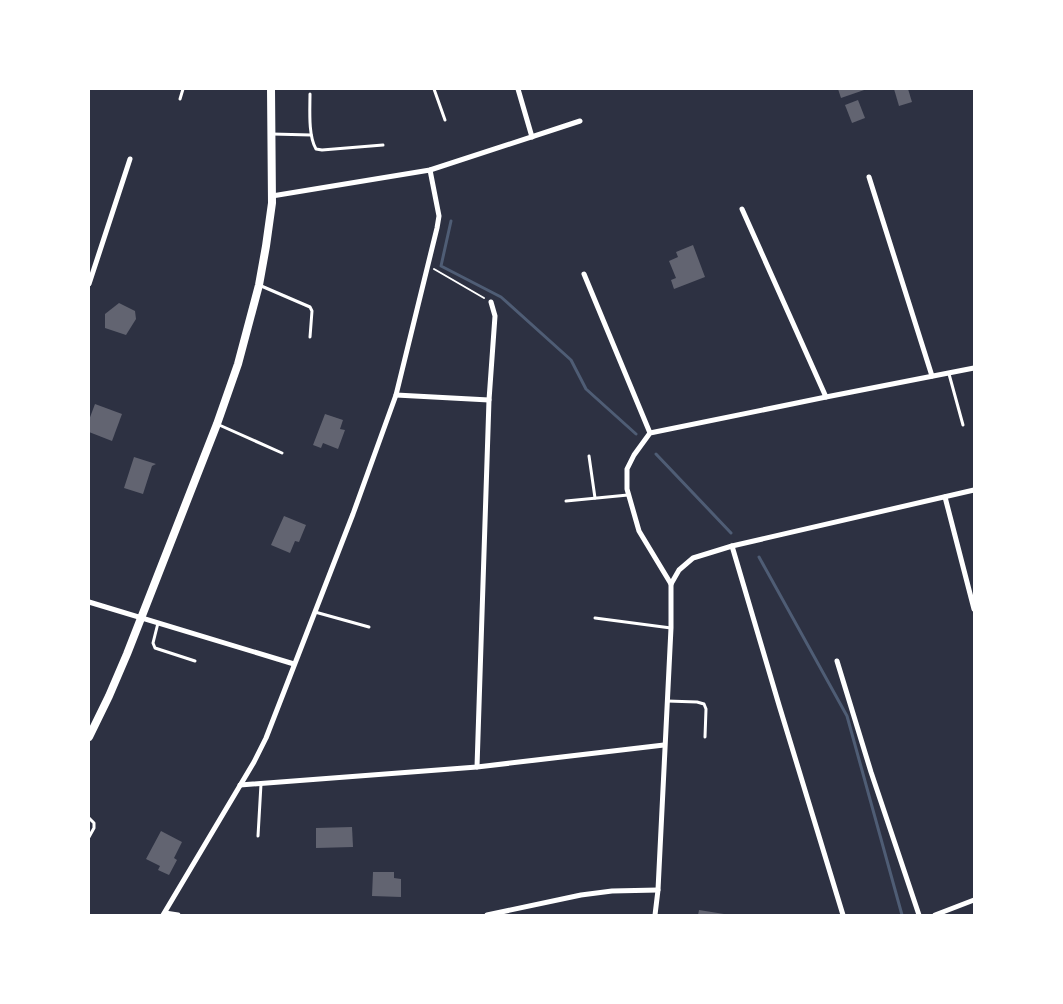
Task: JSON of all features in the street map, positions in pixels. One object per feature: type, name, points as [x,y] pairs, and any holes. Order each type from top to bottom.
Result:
[{"type":"street","points":[[89,737],[109,696],[141,618],[217,424],[238,364],[259,285],[272,196],[271,89]]},
{"type":"street","points":[[518,89],[532,137]]},
{"type":"street","points":[[272,196],[430,170],[580,120]]},
{"type":"street","points":[[89,284],[130,159]]},
{"type":"street","points":[[178,915],[164,914],[254,762],[266,738],[353,514],[396,395],[439,216],[430,170]]},
{"type":"street","points":[[869,177],[932,376]]},
{"type":"street","points":[[742,209],[826,396]]},
{"type":"street","points":[[584,274],[650,433]]},
{"type":"street","points":[[477,767],[489,400],[495,316],[491,302]]},
{"type":"street","points":[[671,584],[640,530],[627,489],[627,469],[634,455],[650,433],[826,396],[974,368]]},
{"type":"street","points":[[396,395],[489,400]]},
{"type":"street","points":[[656,915],[671,628],[671,584],[679,570],[693,558],[732,546],[974,490]]},
{"type":"street","points":[[945,497],[974,609]]},
{"type":"street","points":[[732,546],[843,915]]},
{"type":"street","points":[[89,602],[294,664]]},
{"type":"street","points":[[837,661],[871,772],[919,915]]},
{"type":"street","points":[[240,785],[477,767],[664,745]]},
{"type":"street","points":[[487,915],[582,895],[612,891],[658,890]]},
{"type":"street","points":[[935,915],[974,900]]},
{"type":"lane","points":[[180,99],[183,89]]},
{"type":"lane","points":[[434,89],[445,120]]},
{"type":"lane","points":[[310,94],[311,135],[316,149],[383,145]]},
{"type":"lane","points":[[272,134],[311,135]]},
{"type":"lane","points":[[259,285],[310,307],[312,311],[310,337]]},
{"type":"lane","points":[[949,373],[963,425]]},
{"type":"lane","points":[[217,424],[282,453]]},
{"type":"lane","points":[[589,456],[594,498]]},
{"type":"lane","points":[[566,501],[629,494]]},
{"type":"lane","points":[[314,612],[369,627]]},
{"type":"lane","points":[[595,618],[671,628]]},
{"type":"lane","points":[[158,623],[153,643],[155,648],[195,661]]},
{"type":"lane","points":[[667,701],[704,704],[706,709],[705,737]]},
{"type":"lane","points":[[258,836],[262,783]]},
{"type":"lane","points":[[89,818],[94,823],[94,828],[89,837]]},
{"type":"path","points":[[428,265],[491,302]]},
{"type":"building","points":[[838,89],[867,89],[841,98]]},
{"type":"building","points":[[894,89],[908,89],[912,102],[899,106]]},
{"type":"building","points":[[858,100],[865,118],[852,123],[845,105]]},
{"type":"building","points":[[693,245],[705,277],[674,289],[671,280],[676,278],[669,261],[678,257],[676,252]]},
{"type":"building","points":[[119,303],[135,311],[136,319],[126,335],[105,328],[105,314]]},
{"type":"building","points":[[95,404],[122,414],[112,441],[89,432],[89,420]]},
{"type":"building","points":[[325,414],[343,420],[340,429],[345,430],[338,449],[323,443],[321,448],[313,445]]},
{"type":"building","points":[[134,457],[156,464],[152,466],[143,494],[124,488]]},
{"type":"building","points":[[284,516],[306,525],[299,542],[295,541],[290,553],[271,545]]},
{"type":"building","points":[[352,827],[353,847],[316,848],[316,828]]},
{"type":"building","points":[[161,831],[182,842],[174,858],[177,860],[169,875],[158,870],[160,866],[146,859]]},
{"type":"building","points":[[373,872],[394,872],[394,878],[401,879],[401,897],[372,896]]},
{"type":"building","points":[[699,910],[724,914],[724,915],[698,915]]},
{"type":"waterway","points":[[451,221],[441,266],[501,297],[571,360],[586,389],[636,434]]},
{"type":"waterway","points":[[656,454],[731,533]]},
{"type":"waterway","points":[[759,557],[847,716],[902,915]]}]
